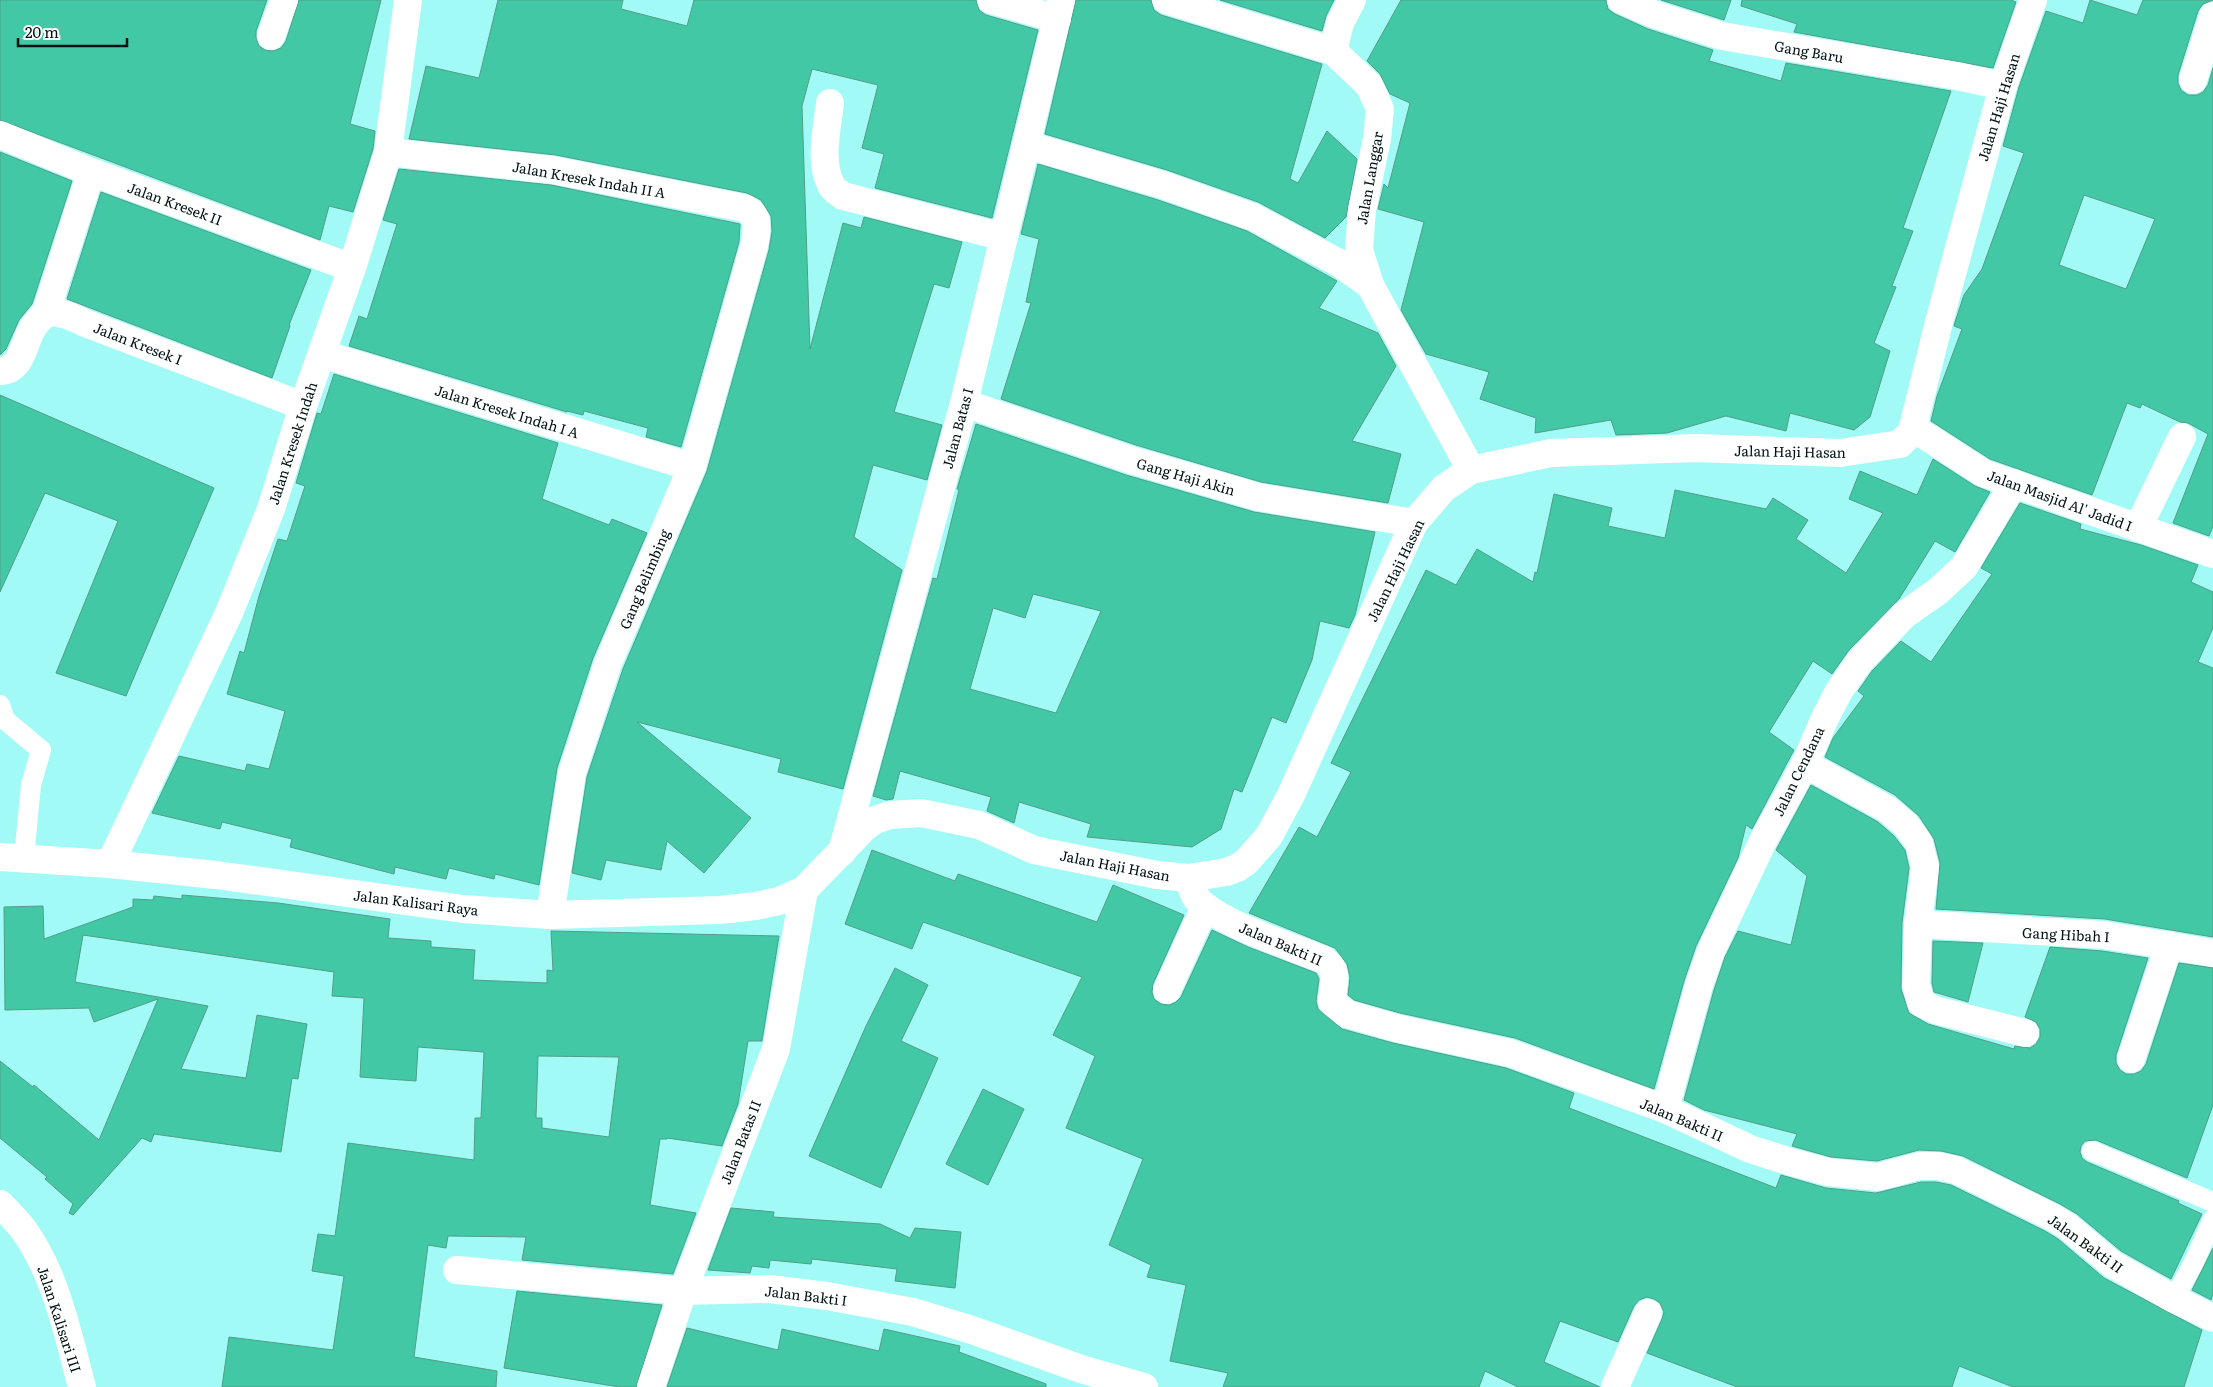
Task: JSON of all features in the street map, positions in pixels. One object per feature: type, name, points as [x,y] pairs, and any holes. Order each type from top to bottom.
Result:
[{"type":"street","points":[[271,36],[284,0]]},
{"type":"street","name":"Jalan Kresek Indah","points":[[110,864],[230,613],[271,509],[303,406],[352,268],[388,152],[408,0]]},
{"type":"street","points":[[991,0],[1059,10]]},
{"type":"street","points":[[1166,0],[1333,51],[1340,23],[1352,0]]},
{"type":"street","name":"Gang Baru","points":[[1621,0],[1653,14],[1722,36],[1957,76],[2002,86]]},
{"type":"street","name":"Jalan Haji Hasan","points":[[814,881],[864,828],[875,820],[890,815],[921,813],[979,825],[1034,850],[1157,875],[1189,878],[1237,868],[1256,852],[1269,836],[1291,795],[1414,523],[1444,488],[1471,470],[1551,453],[1696,448],[1840,453],[1900,444],[1914,429],[1939,322],[2002,86],[2033,0]]},
{"type":"street","name":"Jalan Batas I","points":[[842,852],[964,403],[1059,10]]},
{"type":"street","points":[[2193,80],[2213,16]]},
{"type":"street","name":"Jalan Langgar","points":[[1333,51],[1369,86],[1380,109],[1377,140],[1362,210],[1359,250],[1370,285],[1471,470]]},
{"type":"street","points":[[830,103],[825,149],[828,174],[832,187],[843,196],[1004,237]]},
{"type":"street","name":"Jalan Kresek II","points":[[0,134],[91,172],[352,268]]},
{"type":"street","points":[[1027,145],[1163,185],[1254,217],[1339,263],[1370,285]]},
{"type":"street","name":"Jalan Kresek Indah II A","points":[[388,152],[554,170],[744,208],[753,212],[757,222],[754,246]]},
{"type":"street","points":[[0,371],[14,368],[32,328],[46,312],[91,172]]},
{"type":"street","name":"Gang Belimbing","points":[[550,915],[572,773],[608,663],[692,467],[754,246]]},
{"type":"street","name":"Jalan Kresek I","points":[[46,312],[68,314],[94,326],[303,406]]},
{"type":"street","name":"Jalan Kresek Indah I A","points":[[322,354],[692,467]]},
{"type":"street","name":"Gang Haji Akin","points":[[964,403],[1132,460],[1258,497],[1414,523]]},
{"type":"street","name":"Jalan Masjid Al' Jadid I","points":[[1914,429],[1983,473],[2213,554]]},
{"type":"street","points":[[2138,528],[2182,437]]},
{"type":"street","name":"Jalan Cendana","points":[[1666,1110],[1699,985],[1711,951],[1763,841],[1805,764],[1824,718],[1860,661],[1904,615],[1937,592],[1964,567],[2014,483]]},
{"type":"street","points":[[1805,764],[1886,809],[1906,825],[1919,843],[1925,867],[1918,924],[1916,985],[1921,1003],[1934,1010],[2025,1033]]},
{"type":"street","name":"Jalan Kalisari Raya","points":[[12,857],[110,864],[216,875],[463,909],[550,915],[720,910],[756,906],[779,901],[814,881]]},
{"type":"street","name":"Jalan Bakti II","points":[[1189,878],[1195,896],[1205,907],[1233,923],[1324,960],[1333,966],[1335,974],[1332,1002],[1347,1014],[1396,1028],[1510,1053],[1666,1110],[1750,1149],[1828,1172],[1878,1177],[1920,1166],[1938,1166],[1956,1170],[2052,1216],[2067,1226],[2112,1264],[2174,1299],[2213,1318]]},
{"type":"street","name":"Jalan Batas II","points":[[651,1387],[682,1291],[776,1049],[814,881]]},
{"type":"street","points":[[1167,990],[1205,907]]},
{"type":"street","name":"Gang Hibah I","points":[[1918,924],[2104,935],[2169,944],[2213,953]]},
{"type":"street","points":[[2131,1059],[2169,944]]},
{"type":"street","name":"Jalan Kalisari III","points":[[0,1204],[23,1230],[45,1270],[63,1319],[82,1387]]},
{"type":"street","name":"Jalan Bakti I","points":[[457,1270],[682,1291],[769,1289],[828,1296],[913,1312],[972,1330],[1078,1378],[1144,1387]]},
{"type":"street","points":[[1615,1387],[1648,1313]]},
{"type":"lane","points":[[0,705],[5,720],[41,750],[12,857]]},
{"type":"lane","points":[[2092,1151],[2213,1202]]},
{"type":"lane","points":[[2174,1299],[2194,1262],[2213,1219]]},
{"type":"building","points":[[0,0],[267,0],[256,31],[256,38],[259,46],[265,50],[273,51],[281,48],[286,41],[299,0],[381,0],[350,124],[375,131],[373,149],[353,212],[329,206],[320,240],[0,120]]},
{"type":"building","points":[[498,0],[623,0],[621,9],[687,26],[694,0],[976,0],[979,10],[986,15],[1038,30],[992,218],[875,188],[884,154],[862,148],[878,85],[812,69],[802,106],[810,349],[843,223],[861,228],[864,217],[962,242],[949,288],[934,284],[894,412],[942,425],[927,480],[873,465],[854,537],[902,570],[843,789],[778,772],[781,759],[637,722],[751,818],[704,873],[667,841],[661,870],[606,860],[601,880],[572,873],[587,777],[623,669],[707,471],[769,250],[772,231],[771,216],[761,200],[747,193],[556,155],[409,139],[426,66],[479,78]]},
{"type":"building","points":[[1076,0],[1151,0],[1154,10],[1161,15],[1322,64],[1290,179],[1298,183],[1327,131],[1357,159],[1346,217],[1325,238],[1258,202],[1167,170],[1045,134]]},
{"type":"building","points":[[1220,0],[1334,0],[1326,16],[1322,31]]},
{"type":"building","points":[[1401,0],[1606,0],[1608,9],[1615,14],[1648,29],[1713,50],[1709,61],[1781,81],[1786,63],[1951,91],[1903,228],[1913,231],[1892,286],[1896,287],[1874,343],[1890,351],[1870,417],[1854,430],[1790,413],[1786,431],[1726,416],[1667,433],[1616,435],[1611,420],[1535,433],[1536,418],[1480,399],[1489,372],[1426,354],[1401,310],[1424,222],[1378,209],[1384,184],[1388,188],[1410,103],[1390,94],[1380,74],[1367,61]]},
{"type":"building","points":[[1661,0],[1731,0],[1724,20]]},
{"type":"building","points":[[1742,0],[2011,0],[2016,2],[1993,68],[1794,32],[1797,24],[1741,6]]},
{"type":"building","points":[[2090,0],[2137,15],[2143,0],[2213,0],[2203,4],[2198,11],[2178,75],[2178,83],[2181,90],[2188,95],[2197,95],[2203,92],[2208,85],[2213,68],[2213,526],[2209,536],[2173,523],[2208,434],[2188,423],[2180,422],[2142,404],[2140,408],[2127,403],[2092,495],[1990,459],[1931,421],[1937,396],[1962,329],[1954,326],[1964,295],[1982,269],[2024,153],[2003,146],[2019,87],[2046,11],[2083,23]],"holes":[[[2084,195],[2155,219],[2126,289],[2059,265]]]},
{"type":"building","points":[[0,152],[72,181],[32,304],[19,320],[6,349],[0,355]]},
{"type":"building","points":[[1038,164],[1158,200],[1247,231],[1337,281],[1319,308],[1378,333],[1396,366],[1352,441],[1401,454],[1388,503],[1261,482],[1136,445],[1001,399],[1031,303],[1026,302],[1039,239],[1021,234]]},
{"type":"building","points":[[399,169],[551,185],[740,224],[739,242],[681,447],[646,437],[648,428],[584,411],[583,415],[567,412],[349,346],[359,316],[367,319],[397,224],[383,220]]},
{"type":"building","points":[[101,192],[311,270],[289,325],[272,378],[67,299]]},
{"type":"building","points":[[334,374],[558,443],[542,499],[609,525],[612,519],[647,533],[593,658],[557,768],[539,885],[495,874],[494,879],[449,868],[446,879],[395,867],[394,874],[290,847],[292,839],[222,822],[220,829],[152,813],[179,756],[245,771],[247,764],[269,769],[285,711],[227,694],[240,651],[244,653],[259,596],[278,539],[287,541],[305,486],[296,483],[317,413],[321,414]]},
{"type":"building","points":[[0,395],[214,488],[126,696],[56,673],[118,521],[45,493],[0,592]]},
{"type":"building","points":[[976,424],[1126,475],[1254,512],[1375,532],[1355,615],[1349,628],[1320,621],[1312,660],[1286,723],[1272,717],[1242,792],[1234,789],[1221,829],[1192,847],[1087,837],[1091,824],[1019,802],[1014,823],[987,811],[991,797],[900,771],[893,799],[886,800],[873,796],[933,578],[937,579],[959,490],[957,489]],"holes":[[[1033,594],[1101,611],[1056,713],[970,689],[993,608],[1025,618]]]},
{"type":"building","points":[[1933,459],[1975,486],[1990,492],[1955,552],[1935,541],[1899,599],[1849,650],[1832,674],[1813,661],[1769,732],[1794,750],[1752,829],[1746,825],[1738,858],[1696,946],[1684,981],[1654,1089],[1515,1038],[1400,1013],[1354,1000],[1348,995],[1350,978],[1347,964],[1335,948],[1249,913],[1299,827],[1317,837],[1351,772],[1331,763],[1426,570],[1456,585],[1477,549],[1533,582],[1535,572],[1537,573],[1554,494],[1612,508],[1608,526],[1665,538],[1675,490],[1766,509],[1773,498],[1808,520],[1796,539],[1846,573],[1883,513],[1849,499],[1860,471],[1917,495]]},
{"type":"building","points":[[2020,503],[2081,524],[2080,529],[2141,545],[2198,565],[2191,582],[2213,592],[2213,628],[2198,662],[2213,668],[2213,937],[2105,919],[1936,909],[1940,863],[1934,839],[1919,816],[1895,795],[1825,757],[1833,738],[1864,696],[1858,691],[1872,671],[1901,641],[1931,662],[1992,574],[1981,568]]},
{"type":"building","points":[[1811,785],[1878,822],[1894,836],[1905,850],[1909,868],[1902,923],[1901,989],[1909,1013],[1928,1024],[2014,1049],[2015,1046],[2030,1048],[2036,1044],[2040,1037],[2040,1029],[2036,1022],[2025,1017],[2050,947],[2102,951],[2148,958],[2116,1055],[2116,1063],[2120,1070],[2126,1074],[2134,1074],[2141,1071],[2146,1064],[2179,963],[2213,968],[2213,1105],[2187,1178],[2096,1140],[2085,1141],[2081,1146],[2080,1152],[2082,1158],[2087,1162],[2179,1201],[2178,1203],[2202,1214],[2171,1279],[2121,1251],[2077,1214],[1963,1156],[1941,1151],[1919,1150],[1877,1161],[1831,1157],[1792,1146],[1797,1134],[1704,1110],[1684,1100],[1714,990],[1725,957],[1738,931],[1791,945],[1807,876],[1776,850]]},
{"type":"building","points":[[872,850],[955,881],[958,874],[1097,922],[1113,885],[1184,915],[1153,984],[1152,992],[1154,999],[1161,1004],[1169,1005],[1181,997],[1212,930],[1248,947],[1316,973],[1319,979],[1316,1001],[1318,1009],[1342,1029],[1393,1043],[1506,1068],[1574,1093],[1569,1108],[1776,1188],[1781,1175],[1826,1188],[1876,1193],[1921,1182],[1951,1185],[2045,1231],[2058,1239],[2104,1278],[2202,1330],[2184,1387],[2013,1387],[1959,1366],[1952,1387],[1737,1387],[1647,1353],[1664,1312],[1660,1303],[1647,1297],[1639,1300],[1634,1306],[1618,1342],[1560,1321],[1544,1362],[1600,1387],[1518,1387],[1485,1371],[1479,1387],[1223,1387],[1228,1373],[1170,1361],[1186,1285],[1147,1277],[1151,1265],[1109,1245],[1143,1159],[1066,1128],[1095,1056],[1053,1035],[1082,977],[923,922],[912,949],[845,924]]},
{"type":"building","points":[[182,895],[278,903],[390,919],[388,938],[431,941],[431,947],[475,950],[473,980],[547,983],[547,970],[553,971],[551,931],[779,936],[762,1041],[748,1041],[738,1104],[722,1146],[667,1138],[660,1139],[650,1205],[696,1213],[673,1274],[522,1260],[526,1237],[448,1236],[446,1248],[428,1245],[414,1357],[497,1371],[496,1387],[222,1387],[229,1337],[333,1350],[344,1276],[312,1271],[318,1234],[335,1236],[348,1143],[474,1160],[475,1118],[481,1118],[484,1052],[418,1047],[416,1081],[360,1077],[364,998],[332,996],[334,972],[83,935],[75,982],[208,1006],[181,1069],[246,1078],[257,1015],[307,1024],[298,1079],[292,1078],[281,1152],[154,1134],[151,1142],[142,1138],[73,1215],[69,1213],[73,1204],[45,1179],[47,1177],[0,1138],[0,1061],[33,1087],[34,1085],[99,1140],[158,999],[94,1022],[89,1008],[5,1010],[4,907],[43,906],[44,939],[133,907],[133,899],[153,900],[154,896],[182,899]],"holes":[[[538,1056],[619,1057],[609,1137],[542,1128],[542,1118],[536,1118]]]},
{"type":"building","points":[[1933,941],[1983,943],[1968,1002],[1934,992],[1932,983]]},
{"type":"building","points":[[895,968],[928,985],[901,1041],[938,1058],[881,1188],[809,1156],[866,1026]]},
{"type":"building","points":[[983,1089],[1024,1109],[988,1185],[946,1164]]},
{"type":"building","points":[[731,1208],[774,1212],[773,1217],[880,1224],[910,1238],[915,1228],[961,1232],[955,1288],[895,1281],[897,1269],[812,1259],[811,1264],[770,1260],[769,1268],[752,1266],[750,1273],[708,1270]]},
{"type":"building","points":[[2213,1248],[2213,1294],[2211,1300],[2192,1290]]},
{"type":"building","points":[[517,1291],[662,1305],[636,1387],[619,1387],[504,1368]]},
{"type":"building","points":[[687,1328],[778,1350],[782,1329],[879,1351],[884,1329],[960,1346],[959,1352],[1046,1384],[1046,1387],[667,1387]]}]
